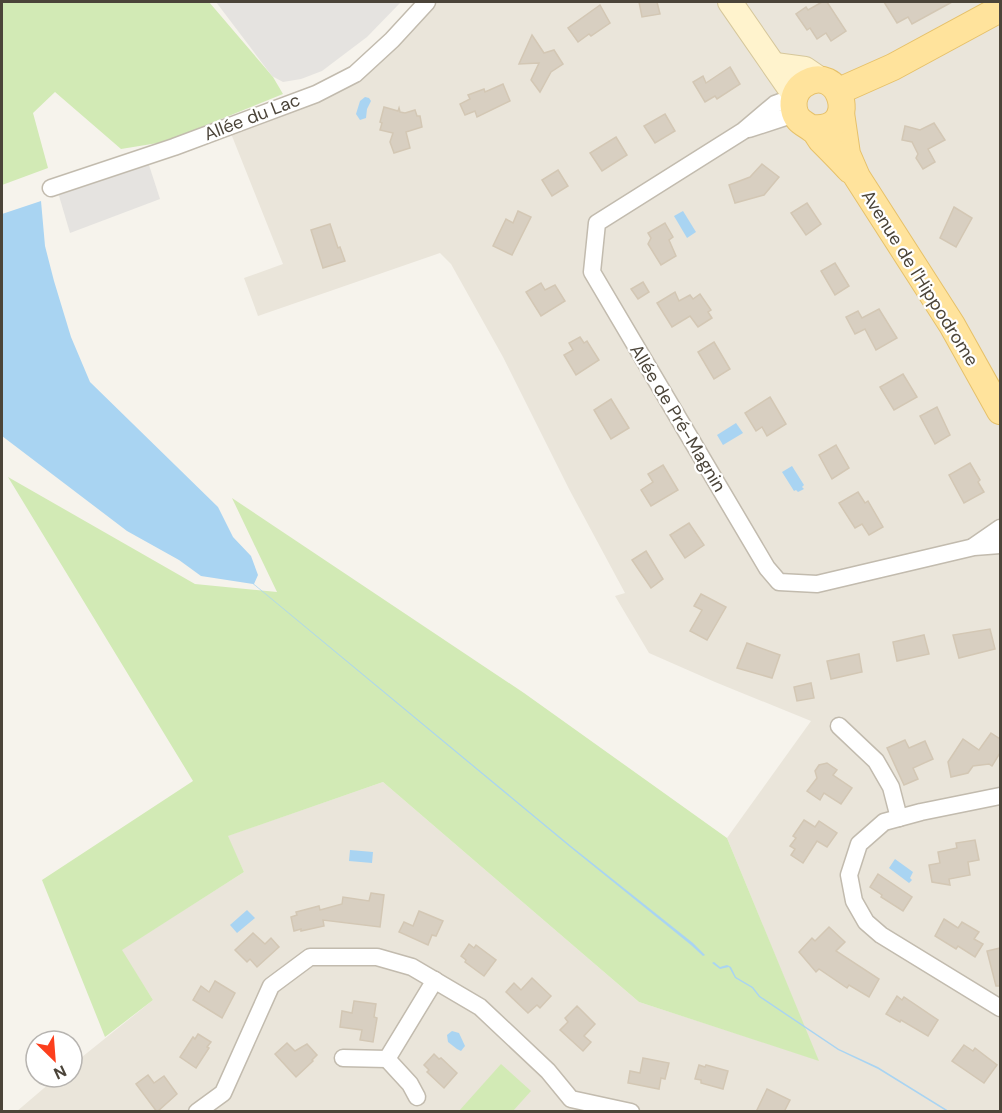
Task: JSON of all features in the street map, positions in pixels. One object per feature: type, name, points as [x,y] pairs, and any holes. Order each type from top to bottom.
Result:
[{"type":"main road","points":[[834,95],[832,124],[819,129],[799,109],[805,83],[834,95],[893,67],[1000,9]]},
{"type":"main road","name":"Avenue de l'Hippodrome","points":[[834,95],[847,154],[857,177]]},
{"type":"main road","name":"Avenue de l'Hippodrome","points":[[799,109],[857,177],[952,325],[1000,411]]},
{"type":"street","name":"Allée du Lac","points":[[51,188],[174,147],[316,94],[355,74],[392,40],[427,2]]},
{"type":"street","points":[[729,2],[775,65],[799,109]]},
{"type":"street","points":[[775,65],[805,69],[834,95]]},
{"type":"street","name":"Allée de Pré-Magnin","points":[[799,109],[775,104],[743,131],[597,223],[592,272],[767,568],[779,582],[817,584],[974,547],[1000,545]]},
{"type":"street","name":"Allée de Pré-Magnin","points":[[974,547],[1000,528]]},
{"type":"street","points":[[839,726],[876,761],[891,787],[899,818]]},
{"type":"street","points":[[1000,796],[884,822],[859,844],[849,875],[854,901],[866,922],[881,934],[1000,1008]]},
{"type":"street","points":[[197,1112],[223,1093],[271,986],[310,957],[377,957],[412,967],[480,1007],[548,1071],[567,1105],[631,1112]]},
{"type":"street","points":[[387,1059],[435,980]]},
{"type":"street","points":[[343,1058],[387,1059],[410,1084],[417,1097]]},
{"type":"shaded area","points":[[216,2],[401,2],[367,37],[322,71],[301,79],[283,82],[272,76]]},
{"type":"shaded area","points":[[423,2],[1000,2],[1000,1111],[16,1112],[43,1089],[84,1089],[84,1055],[153,1000],[121,950],[244,872],[227,836],[383,782],[639,1002],[818,1060],[727,838],[811,721],[649,653],[615,596],[625,593],[569,489],[503,357],[451,264],[440,253],[258,316],[244,278],[283,264],[226,121],[327,84],[373,51]]},
{"type":"shaded area","points":[[148,162],[160,199],[70,233],[57,189]]},
{"type":"green space","points":[[2,2],[209,2],[273,77],[283,94],[164,142],[121,149],[55,92],[33,113],[48,168],[2,185]]},
{"type":"green space","points":[[8,477],[195,584],[277,592],[232,498],[524,693],[727,838],[819,1061],[639,1002],[383,782],[228,836],[244,872],[122,950],[153,1000],[105,1037],[42,880],[193,781]]},
{"type":"green space","points":[[501,1064],[531,1091],[513,1111],[459,1111]]},
{"type":"water","points":[[365,97],[371,101],[366,118],[360,120],[356,114],[360,101]]},
{"type":"water","points":[[41,201],[45,246],[54,281],[71,337],[90,382],[218,507],[233,537],[251,556],[258,575],[254,584],[705,955],[703,956],[570,847],[253,584],[201,576],[179,560],[127,531],[2,436],[2,214]]},
{"type":"water","points":[[683,211],[696,232],[687,238],[674,216]]},
{"type":"water","points":[[736,423],[743,433],[723,445],[717,435]]},
{"type":"water","points":[[792,466],[804,485],[802,487],[804,489],[798,492],[794,491],[782,472]]},
{"type":"water","points":[[350,850],[373,852],[372,863],[349,861]]},
{"type":"water","points":[[895,859],[913,872],[909,883],[889,868]]},
{"type":"water","points":[[247,910],[255,918],[237,933],[230,925]]},
{"type":"water","points":[[712,963],[720,967],[727,965],[731,967],[736,977],[753,987],[760,996],[839,1049],[878,1067],[949,1111],[878,1069],[838,1050],[759,997],[752,988],[735,978],[729,967],[720,969]]},
{"type":"water","points":[[452,1031],[459,1033],[465,1046],[461,1051],[448,1042],[447,1035]]},
{"type":"building","points":[[639,2],[657,2],[660,14],[642,17]]},
{"type":"building","points":[[822,2],[827,2],[846,31],[831,41],[826,33],[817,39],[810,28],[807,30],[796,14],[806,7],[808,10]]},
{"type":"building","points":[[884,2],[952,2],[912,24],[908,17],[897,23]]},
{"type":"building","points":[[600,5],[610,23],[578,42],[568,28]]},
{"type":"building","points":[[532,35],[544,53],[554,50],[563,64],[551,72],[540,92],[531,80],[539,63],[519,64]]},
{"type":"building","points":[[730,67],[740,84],[717,99],[715,96],[705,102],[693,82],[703,76],[706,83]]},
{"type":"building","points":[[503,84],[510,101],[477,117],[475,111],[465,115],[460,104],[470,99],[468,95],[484,89],[485,92]]},
{"type":"building","points":[[384,107],[398,111],[399,108],[400,112],[405,113],[415,110],[417,116],[420,116],[422,127],[406,132],[410,148],[394,153],[390,142],[393,133],[380,130]]},
{"type":"building","points":[[665,114],[675,131],[655,143],[644,126]]},
{"type":"building","points":[[934,123],[945,140],[928,149],[935,162],[923,169],[916,158],[918,154],[912,142],[902,140],[905,126],[920,130]]},
{"type":"building","points":[[616,137],[627,155],[602,171],[590,153]]},
{"type":"building","points":[[762,164],[779,177],[764,195],[735,203],[729,185],[750,177]]},
{"type":"building","points":[[558,170],[568,186],[552,196],[542,180]]},
{"type":"building","points":[[807,203],[821,224],[806,235],[791,213]]},
{"type":"building","points":[[954,207],[972,218],[956,247],[940,238]]},
{"type":"building","points":[[518,211],[531,217],[512,255],[493,246],[506,219],[513,223]]},
{"type":"building","points":[[665,223],[673,237],[669,240],[676,256],[661,265],[648,244],[651,238],[648,233]]},
{"type":"building","points":[[330,224],[345,261],[323,268],[311,230]]},
{"type":"building","points":[[835,263],[849,286],[835,295],[821,271]]},
{"type":"building","points":[[643,282],[649,292],[638,299],[631,289]]},
{"type":"building","points":[[541,283],[545,290],[555,285],[565,301],[541,316],[526,292]]},
{"type":"building","points":[[675,292],[679,301],[690,295],[693,299],[700,294],[711,310],[708,312],[712,318],[698,327],[690,316],[672,327],[657,303]]},
{"type":"building","points":[[879,309],[897,338],[876,350],[865,329],[855,334],[846,317],[858,311],[862,318]]},
{"type":"building","points":[[580,337],[584,343],[587,341],[599,360],[576,375],[564,355],[573,350],[569,343]]},
{"type":"building","points":[[714,342],[730,369],[714,379],[698,352]]},
{"type":"building","points":[[903,374],[917,397],[894,410],[880,387]]},
{"type":"building","points":[[770,397],[786,424],[767,436],[762,427],[756,431],[745,413]]},
{"type":"building","points":[[611,399],[629,428],[611,439],[594,410]]},
{"type":"building","points":[[937,407],[950,435],[935,444],[920,416]]},
{"type":"building","points":[[836,445],[849,468],[832,479],[819,455]]},
{"type":"building","points":[[970,463],[984,492],[964,503],[949,475]]},
{"type":"building","points":[[663,465],[678,490],[651,506],[641,490],[653,482],[648,474]]},
{"type":"building","points":[[858,492],[865,503],[868,501],[883,527],[869,535],[862,524],[855,528],[839,503]]},
{"type":"building","points":[[689,523],[704,545],[685,558],[670,535]]},
{"type":"building","points":[[646,551],[663,579],[651,588],[632,560]]},
{"type":"building","points":[[701,594],[726,607],[707,640],[690,631],[702,610],[694,606]]},
{"type":"building","points":[[990,629],[995,649],[959,658],[953,635]]},
{"type":"building","points":[[924,635],[929,654],[897,661],[893,642]]},
{"type":"building","points":[[747,643],[780,655],[772,678],[737,668]]},
{"type":"building","points":[[859,654],[862,672],[831,679],[827,661]]},
{"type":"building","points":[[811,683],[814,698],[797,701],[794,687]]},
{"type":"building","points":[[991,733],[1000,739],[1000,753],[992,766],[989,764],[973,766],[968,773],[951,777],[948,762],[963,739],[979,750]]},
{"type":"building","points":[[905,740],[909,748],[925,741],[933,759],[913,768],[918,779],[904,785],[887,748]]},
{"type":"building","points":[[827,763],[837,770],[833,775],[852,788],[841,804],[824,793],[820,800],[807,791],[817,778],[815,771],[819,765]]},
{"type":"building","points":[[804,820],[815,827],[819,821],[837,833],[827,847],[817,841],[803,863],[791,855],[795,849],[790,846],[796,838],[793,836]]},
{"type":"building","points":[[975,840],[979,860],[968,862],[970,875],[949,879],[950,885],[932,882],[929,865],[940,863],[938,852],[957,848],[956,843]]},
{"type":"building","points":[[878,874],[912,897],[903,911],[870,887]]},
{"type":"building","points":[[371,893],[384,895],[380,927],[323,920],[324,926],[294,931],[291,917],[297,915],[296,912],[319,906],[320,910],[342,904],[343,897],[369,901]]},
{"type":"building","points":[[419,911],[443,921],[436,936],[432,935],[428,945],[399,932],[404,922],[413,926]]},
{"type":"building","points":[[944,919],[958,928],[962,922],[979,932],[974,939],[983,944],[975,957],[958,946],[956,949],[935,936]]},
{"type":"building","points":[[829,927],[845,942],[836,951],[879,979],[869,997],[849,985],[847,988],[819,969],[816,972],[799,952],[812,938],[815,941]]},
{"type":"building","points":[[253,933],[265,944],[271,938],[279,947],[257,967],[250,959],[247,962],[235,950]]},
{"type":"building","points":[[469,944],[474,948],[476,945],[496,960],[484,976],[465,962],[466,960],[461,956]]},
{"type":"building","points":[[1000,948],[1000,986],[996,986],[987,951]]},
{"type":"building","points":[[532,978],[551,996],[540,1008],[537,1005],[528,1013],[506,992],[514,983],[521,990]]},
{"type":"building","points":[[215,981],[235,993],[222,1018],[193,1000],[201,986],[209,992]]},
{"type":"building","points":[[897,996],[902,1000],[904,997],[938,1020],[928,1036],[886,1014]]},
{"type":"building","points":[[354,1001],[376,1004],[374,1017],[377,1018],[373,1042],[360,1040],[362,1030],[340,1027],[342,1011],[352,1013]]},
{"type":"building","points":[[577,1006],[595,1024],[584,1036],[591,1042],[583,1051],[560,1030],[568,1022],[565,1018]]},
{"type":"building","points":[[198,1034],[211,1042],[196,1068],[180,1057],[193,1037],[195,1039]]},
{"type":"building","points":[[287,1043],[295,1051],[307,1044],[317,1055],[296,1077],[275,1054]]},
{"type":"building","points":[[964,1045],[973,1051],[975,1048],[997,1065],[984,1083],[952,1061]]},
{"type":"building","points":[[434,1054],[457,1073],[444,1088],[427,1072],[429,1070],[424,1065]]},
{"type":"building","points":[[643,1058],[669,1063],[665,1079],[661,1078],[659,1089],[628,1083],[630,1071],[640,1073]]},
{"type":"building","points":[[699,1065],[728,1071],[723,1089],[695,1079]]},
{"type":"building","points":[[148,1075],[154,1083],[164,1076],[177,1094],[157,1112],[136,1084]]},
{"type":"building","points":[[767,1089],[790,1100],[784,1112],[756,1112]]}]
